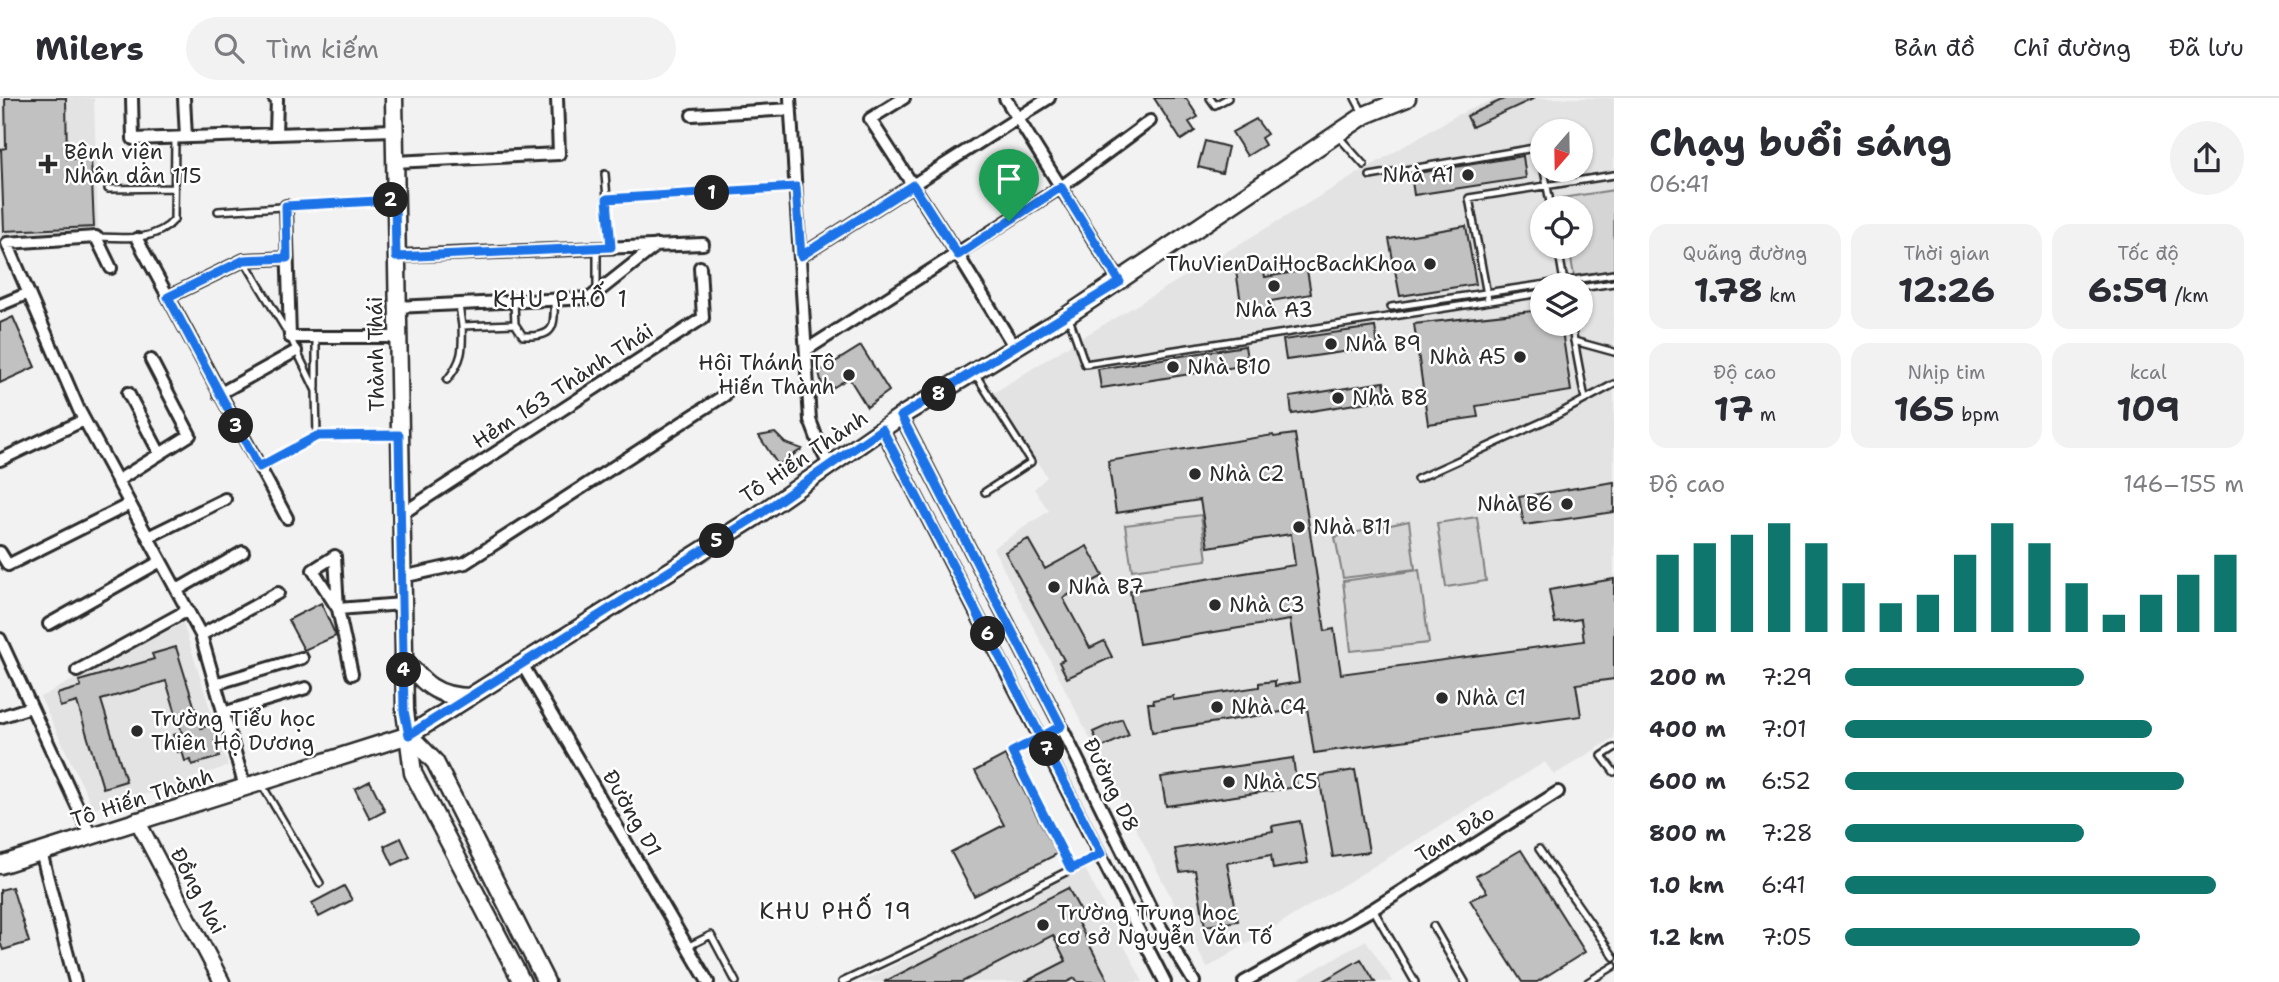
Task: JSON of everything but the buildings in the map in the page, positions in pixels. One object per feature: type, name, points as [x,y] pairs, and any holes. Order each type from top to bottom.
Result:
[{"type":"main road","name":"Thành Thái","points":[[394,98],[404,711],[413,773],[522,982]]},
{"type":"main road","name":"Tô Hiến Thành","points":[[0,865],[409,735],[757,516],[901,416],[1120,282],[1365,115],[1407,98]]},
{"type":"main road","points":[[403,658],[438,691],[453,697],[470,697]]},
{"type":"main road","points":[[409,735],[435,762],[546,982]]},
{"type":"street","points":[[132,98],[133,139],[393,130]]},
{"type":"street","points":[[181,137],[184,98]]},
{"type":"street","points":[[274,98],[277,99],[276,134]]},
{"type":"street","points":[[394,162],[559,154],[558,98]]},
{"type":"street","points":[[904,98],[870,119],[1015,348]]},
{"type":"street","points":[[1004,98],[1120,282]]},
{"type":"street","points":[[801,256],[1049,98]]},
{"type":"street","points":[[692,115],[791,104],[810,420],[829,465]]},
{"type":"street","points":[[806,350],[1061,187],[1150,121]]},
{"type":"street","points":[[286,206],[290,337],[397,337]]},
{"type":"street","points":[[111,268],[96,237],[7,243],[85,420],[201,635],[223,713],[253,785]]},
{"type":"street","points":[[137,239],[287,518]]},
{"type":"street","points":[[396,257],[703,244]]},
{"type":"street","points":[[396,307],[590,298],[657,246]]},
{"type":"street","points":[[168,297],[244,260],[287,258]]},
{"type":"street","name":"Hẻm 163 Thành Thái","points":[[400,515],[703,318],[700,267]]},
{"type":"street","points":[[0,305],[29,293]]},
{"type":"street","points":[[219,394],[296,351]]},
{"type":"street","points":[[117,481],[190,435],[150,360]]},
{"type":"street","points":[[128,393],[160,454]]},
{"type":"street","points":[[402,577],[465,563],[725,394]]},
{"type":"street","name":"Đường D8","points":[[901,416],[1061,726],[1157,921],[1194,982]]},
{"type":"street","points":[[0,460],[85,420]]},
{"type":"street","name":"Đường D8","points":[[882,429],[1166,982]]},
{"type":"street","points":[[148,537],[225,499]]},
{"type":"street","points":[[0,552],[8,565],[130,504]]},
{"type":"street","points":[[177,590],[243,552]]},
{"type":"street","points":[[49,624],[161,561]]},
{"type":"street","points":[[201,635],[278,593]]},
{"type":"street","points":[[352,674],[338,609],[402,604]]},
{"type":"street","points":[[77,671],[188,610]]},
{"type":"street","points":[[0,639],[91,836]]},
{"type":"street","points":[[215,684],[302,658]]},
{"type":"street","name":"Đường D1","points":[[522,664],[708,982]]},
{"type":"street","points":[[223,713],[306,688]]},
{"type":"street","points":[[0,717],[31,707]]},
{"type":"street","points":[[1041,737],[1061,726]]},
{"type":"street","name":"Tam Đảo","points":[[1244,982],[1373,909],[1558,792]]},
{"type":"street","name":"Đồng Nai","points":[[137,821],[222,982]]},
{"type":"street","points":[[41,852],[75,982]]},
{"type":"street","points":[[1140,929],[1157,921]]},
{"type":"lane","points":[[1210,98],[1216,106],[1228,98]]},
{"type":"lane","points":[[1355,98],[1365,115]]},
{"type":"lane","points":[[1337,135],[1364,165]]},
{"type":"lane","points":[[96,237],[137,239],[169,226],[174,220],[174,188],[181,137]]},
{"type":"lane","points":[[1370,176],[1530,149]]},
{"type":"lane","points":[[605,174],[611,247]]},
{"type":"lane","points":[[1488,300],[1469,198],[1614,175]]},
{"type":"lane","points":[[1546,182],[1549,196]]},
{"type":"lane","points":[[607,199],[796,187]]},
{"type":"lane","points":[[108,189],[174,188]]},
{"type":"lane","points":[[218,211],[395,200]]},
{"type":"lane","points":[[597,248],[597,295]]},
{"type":"lane","points":[[244,260],[290,337],[316,391]]},
{"type":"lane","points":[[1593,278],[1614,274]]},
{"type":"lane","points":[[1593,286],[1614,282]]},
{"type":"lane","points":[[1391,307],[1530,288]]},
{"type":"lane","points":[[1068,315],[1086,364],[1530,295]]},
{"type":"lane","points":[[513,302],[514,324],[523,336],[544,336],[555,321],[554,300]]},
{"type":"lane","points":[[447,380],[461,358],[459,304]]},
{"type":"lane","points":[[461,324],[463,327],[514,324]]},
{"type":"lane","points":[[1573,336],[1585,399]]},
{"type":"lane","points":[[316,337],[317,436]]},
{"type":"lane","points":[[1574,341],[1614,352]]},
{"type":"lane","points":[[974,372],[1031,462],[985,492]]},
{"type":"lane","points":[[1417,479],[1553,417],[1614,384]]},
{"type":"lane","points":[[259,467],[317,436],[399,435]]},
{"type":"lane","points":[[1041,737],[1012,752],[1071,869]]},
{"type":"lane","points":[[1614,748],[1602,755],[1614,772]]},
{"type":"lane","points":[[253,785],[320,883]]},
{"type":"lane","points":[[1539,849],[1614,957]]},
{"type":"lane","points":[[842,982],[1101,854]]},
{"type":"lane","points":[[1373,909],[1415,982]]},
{"type":"lane","points":[[1433,926],[1465,982]]},
{"type":"lane","points":[[687,947],[711,935],[736,982]]},
{"type":"lane","points":[[1588,982],[1614,966]]},
{"type":"shaded area","name":"Bệnh viện Nhân dân 115","points":[[0,98],[94,98],[98,229],[0,237]]},
{"type":"shaded area","points":[[1497,98],[1614,98],[1614,738],[1554,775],[1545,762],[1207,968],[993,548],[1049,511],[1034,489],[1047,477],[992,394],[1076,341],[1455,116]]},
{"type":"shaded area","points":[[1614,190],[1614,270],[1573,273],[1571,259],[1593,259],[1593,196],[1574,196]]},
{"type":"shaded area","points":[[1201,515],[1207,560],[1132,570],[1125,525]]},
{"type":"shaded area","points":[[1477,517],[1486,581],[1446,587],[1437,523]]},
{"type":"shaded area","points":[[1409,521],[1415,569],[1343,578],[1335,537]]},
{"type":"shaded area","points":[[1419,570],[1429,643],[1351,651],[1343,581]]},
{"type":"shaded area","name":"Trường Tiểu học Thiên Hộ Dương","points":[[183,623],[228,766],[189,779],[194,795],[169,804],[162,790],[93,808],[40,697]]},
{"type":"shaded area","name":"Trường Trung học cơ sở Nguyễn Văn Tố","points":[[1084,867],[1143,982],[862,982]]},
{"type":"shaded area","points":[[1366,940],[1393,982],[1294,982]]},
{"type":"place","name":"Bệnh viện Nhân dân 115","points":[[48,164]]},
{"type":"place","name":"Nhà A1","points":[[1468,175]]},
{"type":"place","name":"ThuVienDaiHocBachKhoa","points":[[1430,264]]},
{"type":"place","name":"Nhà A3","points":[[1274,286]]},
{"type":"place","name":"Nhà B9","points":[[1331,344]]},
{"type":"place","name":"Nhà A5","points":[[1520,357]]},
{"type":"place","name":"Nhà B10","points":[[1173,367]]},
{"type":"place","name":"Hội Thánh Tô Hiến Thành","points":[[849,375]]},
{"type":"place","name":"Nhà B8","points":[[1338,398]]},
{"type":"place","name":"Nhà C2","points":[[1195,474]]},
{"type":"place","name":"Nhà B6","points":[[1567,504]]},
{"type":"place","name":"Nhà B11","points":[[1299,527]]},
{"type":"place","name":"Nhà B7","points":[[1054,587]]},
{"type":"place","name":"Nhà C3","points":[[1215,605]]},
{"type":"place","name":"Nhà C1","points":[[1442,698]]},
{"type":"place","name":"Nhà C4","points":[[1217,707]]},
{"type":"place","name":"Trường Tiểu học Thiên Hộ Dương","points":[[137,731]]},
{"type":"place","name":"Nhà C5","points":[[1229,782]]},
{"type":"place","name":"Trường Trung học cơ sở Nguyễn Văn Tố","points":[[1043,925]]},
{"type":"district","name":"KHU PHỐ 1","points":[[561,299]]},
{"type":"district","name":"KHU PHỐ 19","points":[[836,911]]},
{"type":"route","points":[[1009,221],[958,255],[913,185],[801,256],[796,187],[607,199],[611,247],[396,257],[395,200],[286,206],[287,258],[244,260],[168,297],[259,467],[317,436],[399,435],[404,711],[409,735],[757,516],[882,429],[1041,737],[1012,752],[1071,869],[1101,854],[1041,737],[1061,726],[901,416],[1120,282],[1061,187],[1009,221]]}]
